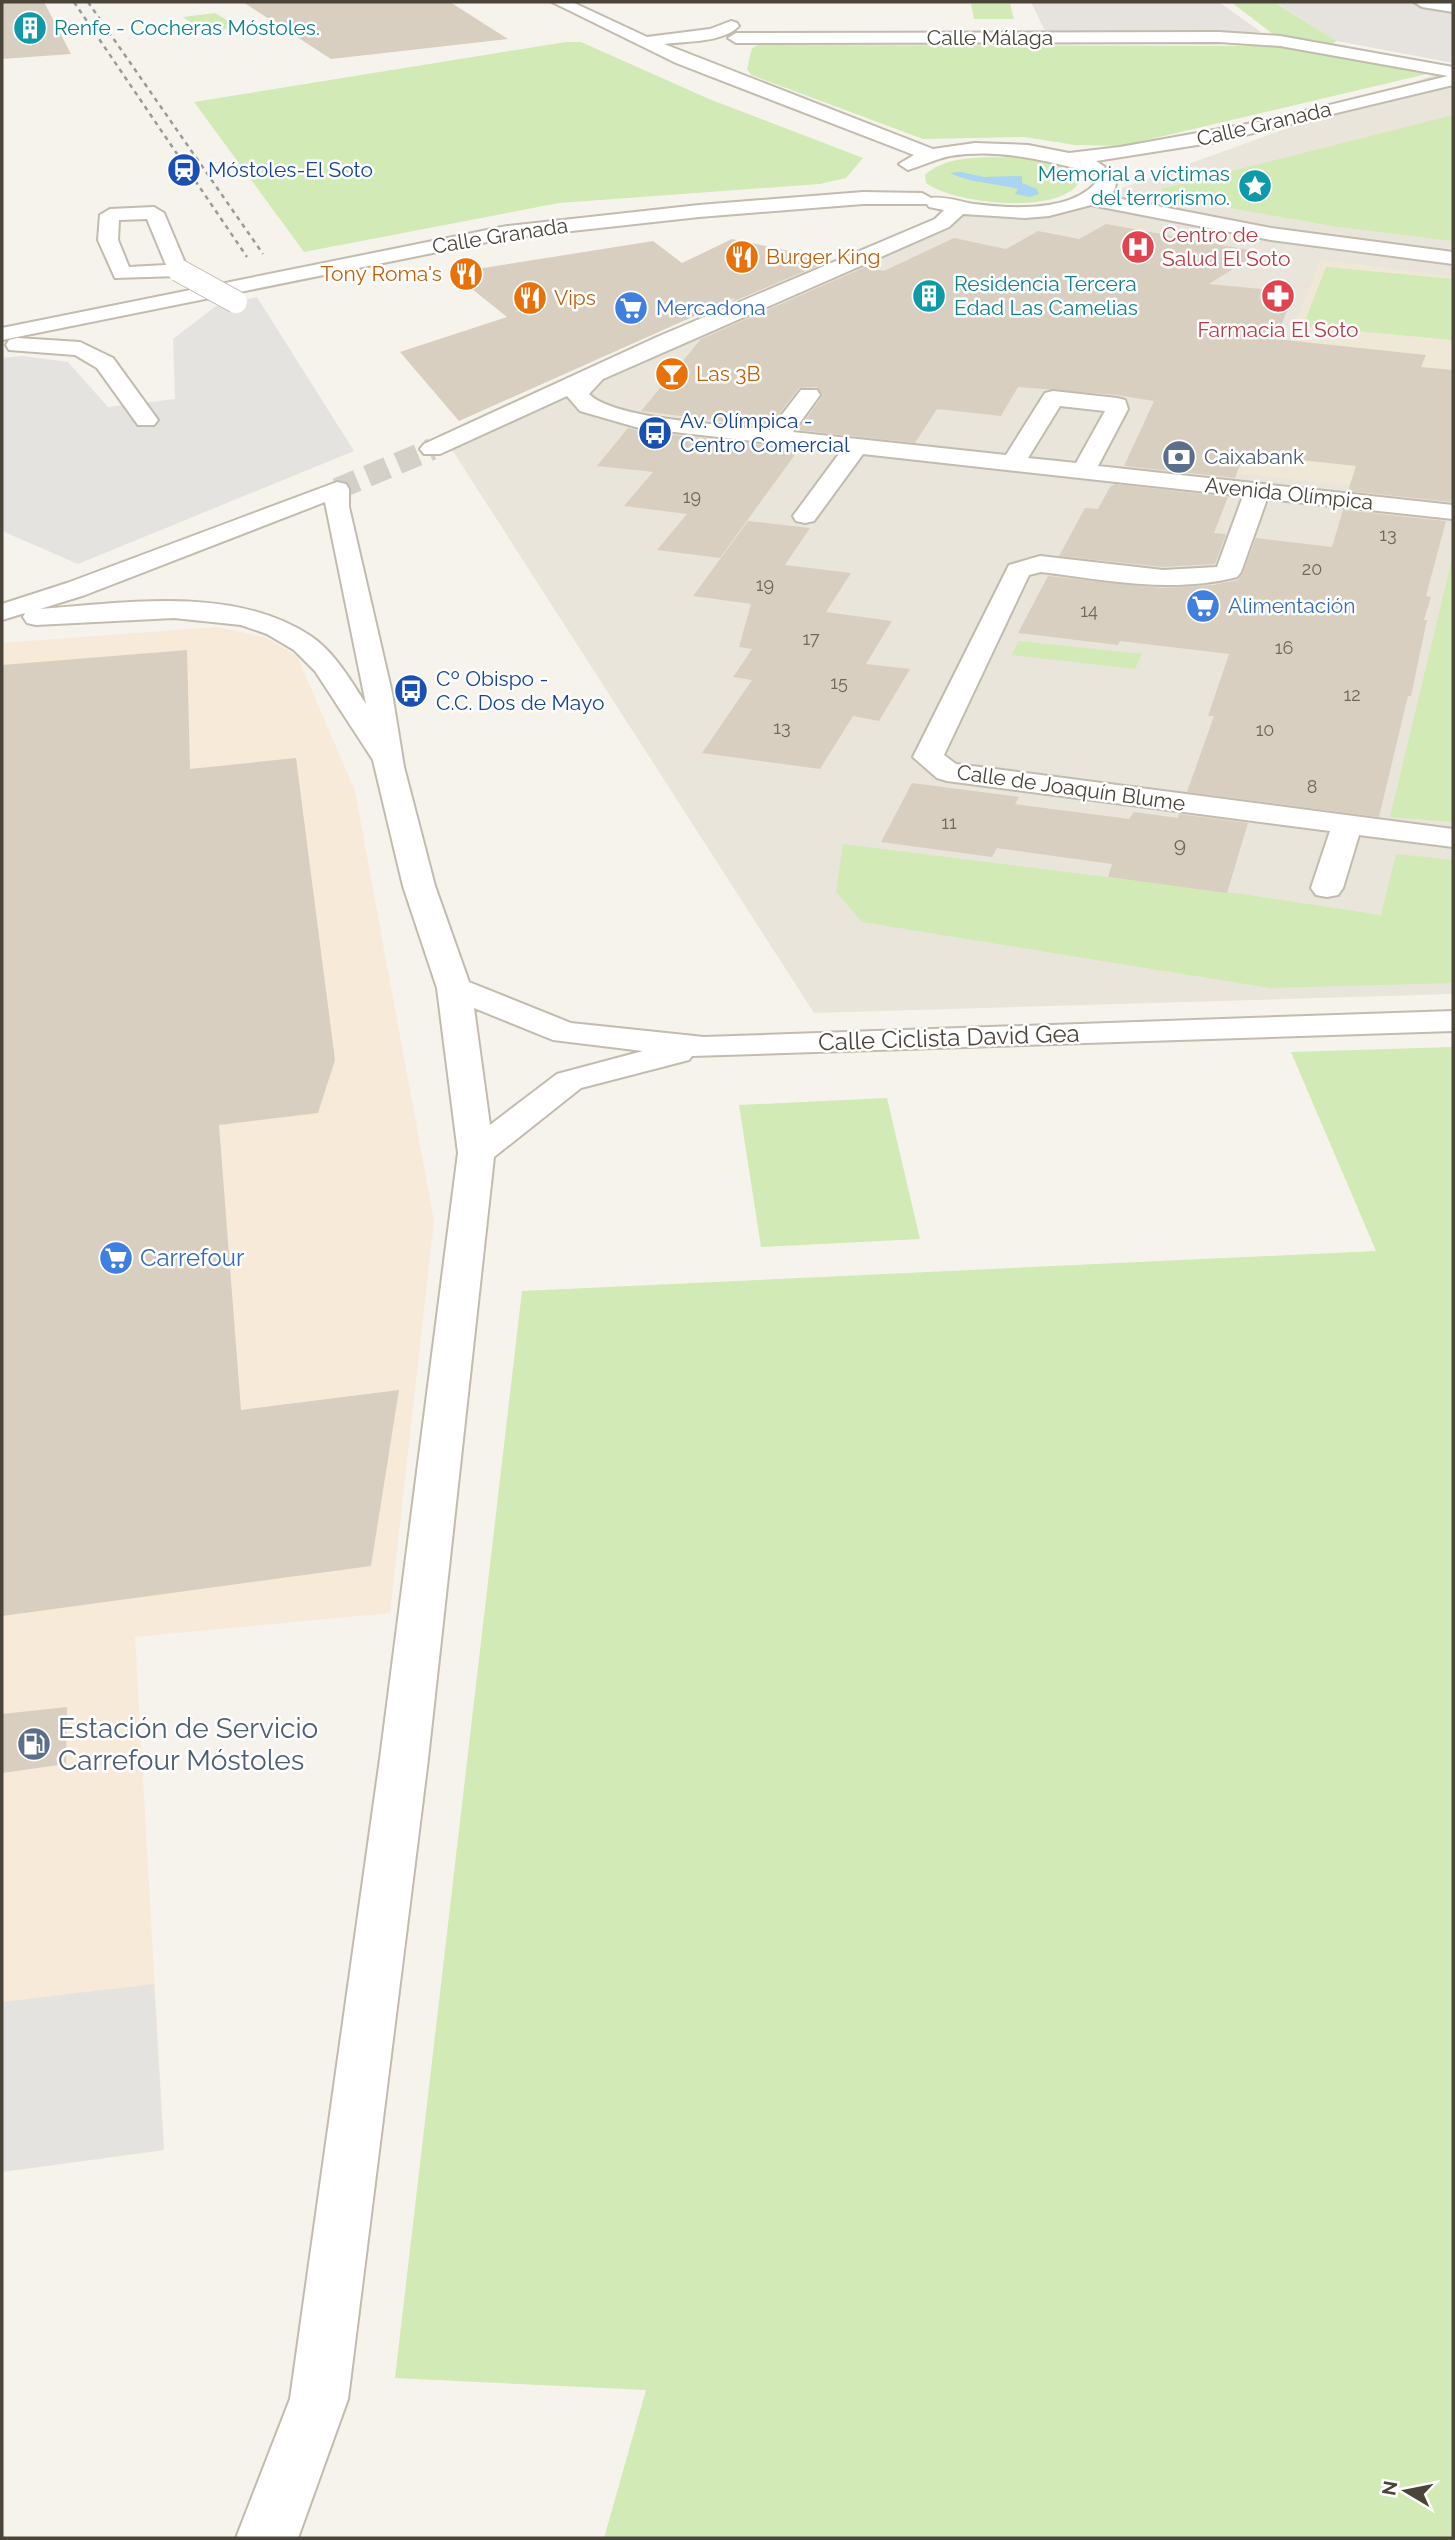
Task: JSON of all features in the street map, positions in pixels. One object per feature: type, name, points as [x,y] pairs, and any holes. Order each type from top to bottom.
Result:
[{"type":"street","points":[[560,2],[682,60],[733,45]]},
{"type":"street","points":[[1422,2],[1453,7]]},
{"type":"street","points":[[643,42],[713,33],[931,155],[983,149],[1020,149],[1072,158],[1120,173],[1092,199]]},
{"type":"street","name":"Calle Málaga","points":[[733,45],[1219,37],[1280,41],[1453,72]]},
{"type":"street","name":"Calle Granada","points":[[1072,158],[1148,149],[1262,126],[1453,80]]},
{"type":"street","name":"Calle Granada","points":[[1120,173],[1158,159],[1453,90]]},
{"type":"street","name":"Calle Granada","points":[[2,324],[348,251],[496,224],[691,203],[856,190],[896,177],[903,167],[931,155]]},
{"type":"street","points":[[896,177],[902,188],[922,199]]},
{"type":"street","name":"Calle Granada","points":[[2,334],[508,232],[699,211],[849,199],[922,199],[959,207],[1022,211],[1052,209],[1092,199]]},
{"type":"street","points":[[1092,199],[1141,211],[1231,226],[1453,258]]},
{"type":"street","points":[[543,422],[432,449],[777,292],[942,223],[959,207]]},
{"type":"street","points":[[178,270],[236,302]]},
{"type":"street","points":[[2,345],[80,349],[105,363],[146,420],[126,344],[129,325],[169,300]]},
{"type":"street","points":[[622,362],[612,383],[612,401],[622,412],[639,421]]},
{"type":"street","points":[[574,414],[577,394],[595,374]]},
{"type":"street","points":[[574,414],[612,393]]},
{"type":"street","points":[[776,438],[809,395]]},
{"type":"street","points":[[1012,465],[1053,398],[1117,405],[1083,472]]},
{"type":"street","name":"Avenida Olímpica","points":[[574,414],[1012,465],[1453,512]]},
{"type":"street","points":[[805,516],[856,447]]},
{"type":"street","points":[[2,612],[22,608],[76,589],[337,489],[337,507],[378,693],[389,767],[419,886],[454,988],[477,1153],[404,1759],[319,2399],[267,2538]]},
{"type":"street","name":"Calle de Joaquín Blume","points":[[1258,490],[1228,572],[1217,577],[1184,579],[1040,564],[1018,570],[928,757],[947,772],[1453,838]]},
{"type":"street","points":[[2,619],[191,611],[226,614],[269,626],[303,643],[318,658],[389,767]]},
{"type":"street","points":[[1327,888],[1346,826]]},
{"type":"street","name":"Calle Ciclista David Gea","points":[[454,988],[565,1033],[704,1047],[1453,1021]]},
{"type":"street","points":[[477,1153],[569,1081],[704,1047]]},
{"type":"shaded area","points":[[1031,2],[1219,2],[1261,32],[1046,33]]},
{"type":"shaded area","points":[[1275,2],[1453,2],[1453,63],[1337,41]]},
{"type":"shaded area","points":[[1453,68],[1453,994],[814,1013],[447,442],[942,223],[959,207],[1052,209],[1092,199]]},
{"type":"shaded area","points":[[1320,260],[1453,276],[1453,498],[1237,473]]},
{"type":"shaded area","points":[[257,297],[354,451],[78,564],[2,531],[2,358],[22,356],[68,362],[108,407],[175,399],[173,339],[216,306]]},
{"type":"shaded area","points":[[216,627],[265,637],[297,656],[355,791],[434,1221],[390,1613],[135,1637],[164,2150],[2,2172],[2,643]]},
{"type":"shaded area","points":[[154,1984],[164,2150],[2,2172],[2,2002]]},
{"type":"green space","points":[[1231,2],[1274,2],[1337,41],[1326,47],[1431,73],[1121,146],[1075,145],[1024,137],[923,139],[751,75],[747,69],[752,48],[758,45],[1261,46],[1281,40]]},
{"type":"green space","points":[[971,4],[1010,4],[1014,19],[974,19]]},
{"type":"green space","points":[[215,13],[239,27],[205,32],[183,17]]},
{"type":"green space","points":[[566,42],[581,42],[709,99],[863,158],[846,178],[820,184],[559,203],[304,252],[194,102]]},
{"type":"green space","points":[[1453,115],[1453,241],[1339,227],[1173,198],[1161,189]]},
{"type":"green space","points":[[1028,158],[1053,163],[1073,173],[1080,181],[1069,192],[1052,199],[1030,203],[982,201],[940,190],[926,183],[925,175],[940,165],[957,160]]},
{"type":"green space","points":[[1326,267],[1453,279],[1453,340],[1303,326]]},
{"type":"green space","points":[[1453,555],[1453,822],[1390,817]]},
{"type":"green space","points":[[1018,641],[1142,654],[1135,669],[1012,655]]},
{"type":"green space","points":[[843,844],[1249,895],[1381,915],[1396,854],[1453,860],[1453,983],[1270,988],[862,922],[836,892]]},
{"type":"green space","points":[[1453,1047],[1453,2538],[604,2538],[646,2390],[395,2378],[522,1291],[1376,1251],[1291,1052]]},
{"type":"green space","points":[[887,1098],[920,1239],[761,1247],[739,1105]]},
{"type":"water","points":[[961,172],[984,177],[1022,176],[1022,183],[1037,189],[1039,194],[1030,197],[1015,194],[1018,189],[974,181],[950,173]]},
{"type":"building","name":"Renfe - Cocheras Móstoles.","points":[[2,2],[44,2],[71,54],[2,59]]},
{"type":"building","points":[[243,2],[450,2],[508,39],[331,59]]},
{"type":"building","points":[[1106,224],[1260,252],[1209,284],[1294,292],[1276,339],[1426,355],[1421,367],[1453,370],[1451,502],[1348,491],[1356,466],[1244,454],[1235,478],[1124,466],[1154,401],[1117,395],[1018,387],[1001,416],[937,409],[915,443],[798,430],[822,397],[817,387],[799,388],[769,427],[641,411],[701,339],[865,267],[884,271],[954,238],[1006,249],[1038,231],[1079,239]]},
{"type":"building","points":[[732,239],[832,260],[730,303],[735,298],[459,421],[400,352],[507,317],[452,273],[653,241],[682,263]]},
{"type":"building","points":[[628,428],[799,449],[720,558],[657,550],[687,514],[624,506],[653,472],[597,466]]},
{"type":"building","points":[[1115,484],[1228,497],[1214,533],[1226,534],[1215,564],[1163,567],[1059,556],[1085,508],[1098,509],[1110,487]]},
{"type":"building","points":[[1343,510],[1446,521],[1426,596],[1431,597],[1424,620],[1427,620],[1411,696],[1408,696],[1379,817],[1187,792],[1214,716],[1208,716],[1229,654],[1120,641],[1118,645],[1018,633],[1048,576],[1163,588],[1213,585],[1238,580],[1256,538],[1332,547]]},
{"type":"building","points":[[748,521],[810,528],[785,565],[851,573],[826,612],[892,621],[866,664],[910,669],[879,721],[853,716],[820,769],[702,753],[752,680],[733,677],[752,649],[739,647],[751,604],[693,596]]},
{"type":"building","name":"Carrefour","points":[[187,650],[190,769],[296,758],[335,1060],[318,1113],[219,1125],[241,1410],[399,1390],[371,1566],[2,1616],[2,665]]},
{"type":"building","points":[[912,783],[1019,797],[1015,804],[1129,819],[1134,812],[1178,818],[1179,814],[1248,823],[1227,893],[1108,877],[1112,864],[997,848],[992,857],[881,842]]},
{"type":"building","name":"Estación de Servicio Carrefour Móstoles","points":[[67,1707],[66,1764],[2,1773],[2,1714]]},
{"type":"tunnel","points":[[337,489],[432,449]]},
{"type":"railway","points":[[74,2],[247,257]]},
{"type":"railway","points":[[88,2],[263,254]]},
{"type":"place","name":"Renfe - Cocheras Móstoles.","points":[[30,28]]},
{"type":"place","name":"Móstoles-El Soto","points":[[184,170]]},
{"type":"place","name":"Memorial a víctimas del terrorismo.","points":[[1255,186]]},
{"type":"place","name":"Centro de Salud El Soto","points":[[1138,247]]},
{"type":"place","name":"Burger King","points":[[742,257]]},
{"type":"place","name":"Tony Roma's","points":[[466,274]]},
{"type":"place","name":"Residencia Tercera Edad Las Camelias","points":[[929,296]]},
{"type":"place","name":"Farmacia El Soto","points":[[1278,296]]},
{"type":"place","name":"Vips","points":[[530,298]]},
{"type":"place","name":"Mercadona","points":[[631,308]]},
{"type":"place","name":"Las 3B","points":[[672,374]]},
{"type":"place","name":"Av. Olímpica - Centro Comercial","points":[[655,433]]},
{"type":"place","name":"Caixabank","points":[[1179,457]]},
{"type":"place","name":"Alimentación","points":[[1203,606]]},
{"type":"place","name":"Cº Obispo - C.C. Dos de Mayo","points":[[411,691]]},
{"type":"place","name":"Carrefour","points":[[116,1258]]},
{"type":"place","name":"Estación de Servicio Carrefour Móstoles","points":[[34,1744]]}]
